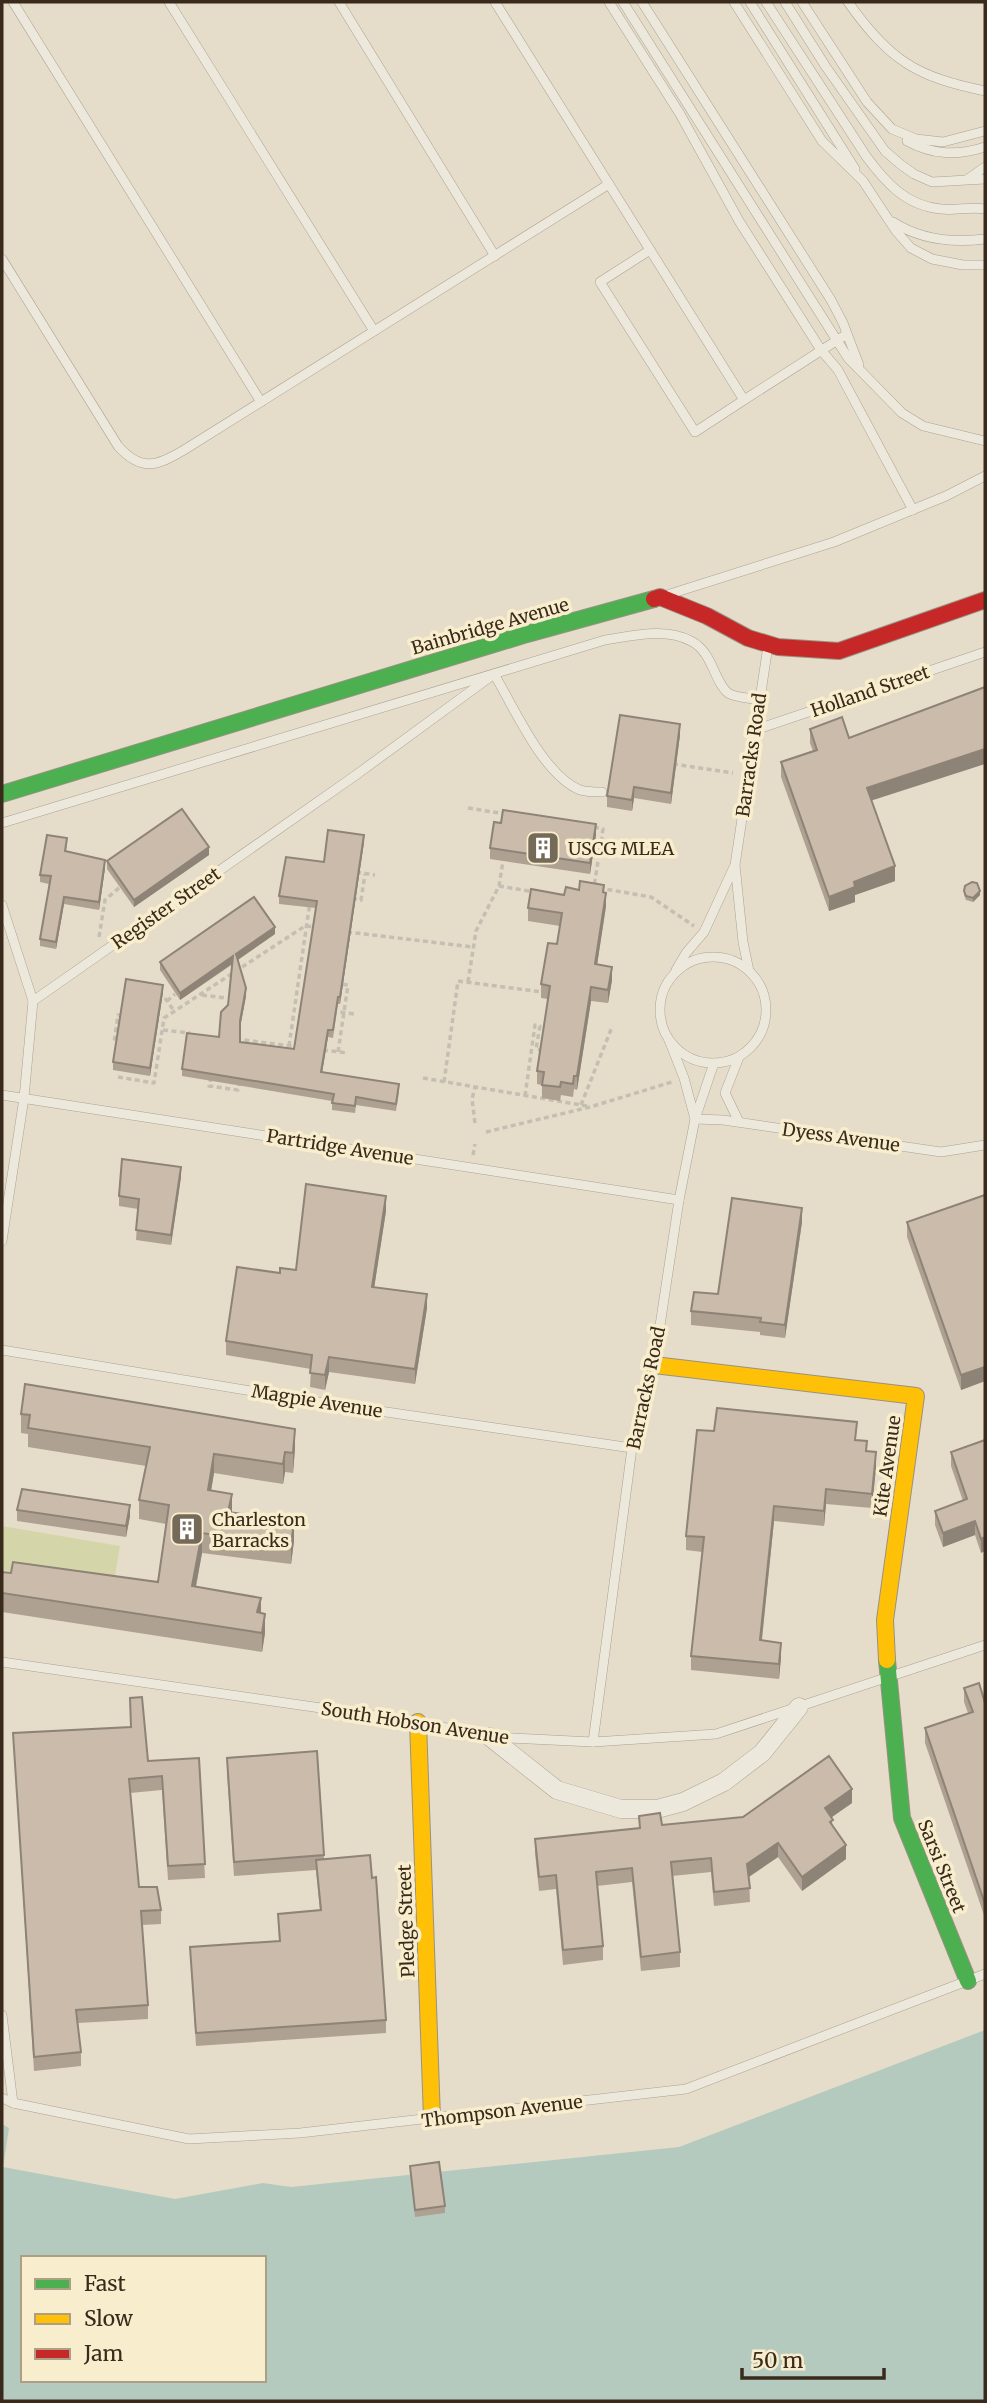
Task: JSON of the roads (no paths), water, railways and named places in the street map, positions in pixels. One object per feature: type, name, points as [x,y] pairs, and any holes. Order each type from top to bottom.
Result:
[{"type":"street","points":[[660,597],[707,616],[748,638],[778,647],[839,651],[985,600]]},
{"type":"street","name":"Bainbridge Avenue","points":[[2,794],[527,634],[660,597]]},
{"type":"street","name":"Kite Avenue","points":[[654,1365],[916,1396],[885,1620],[888,1678]]},
{"type":"street","name":"Sarsi Street","points":[[888,1678],[902,1818],[968,1980]]},
{"type":"street","points":[[490,1737],[557,1790],[621,1808],[657,1810],[683,1802],[724,1782],[762,1753],[799,1707]]},
{"type":"street","name":"Pledge Street","points":[[418,1722],[432,2119]]},
{"type":"lane","points":[[13,2],[261,402]]},
{"type":"lane","points":[[169,2],[374,331]]},
{"type":"lane","points":[[339,2],[495,256]]},
{"type":"lane","points":[[495,2],[744,400]]},
{"type":"lane","points":[[609,2],[680,114],[739,221],[821,350],[838,370],[913,510]]},
{"type":"lane","points":[[623,2],[848,358],[902,413],[923,426],[985,441]]},
{"type":"lane","points":[[642,2],[831,300],[861,370]]},
{"type":"lane","points":[[734,2],[822,141],[863,181]]},
{"type":"lane","points":[[750,2],[863,181],[911,248],[932,259],[963,265],[985,265]]},
{"type":"lane","points":[[766,2],[835,110],[883,178],[897,192],[919,204],[939,209],[981,208],[985,201]]},
{"type":"lane","points":[[785,2],[826,67],[885,151],[914,174],[932,182],[985,179]]},
{"type":"lane","points":[[802,2],[867,102],[902,138],[946,154],[985,148]]},
{"type":"lane","points":[[848,2],[895,56],[919,71],[947,83],[985,91]]},
{"type":"lane","points":[[892,129],[916,139],[943,142],[985,131]]},
{"type":"lane","points":[[968,179],[985,167]]},
{"type":"lane","points":[[2,259],[118,446],[127,456],[152,465],[165,461],[261,402],[609,184]]},
{"type":"lane","points":[[888,218],[904,229],[922,236],[946,241],[985,239]]},
{"type":"lane","points":[[650,250],[600,282],[695,432],[847,334]]},
{"type":"lane","points":[[660,597],[834,542],[913,510],[985,476]]},
{"type":"lane","points":[[2,823],[605,640],[657,634],[691,641],[701,649],[714,668],[725,691],[731,695],[760,700]]},
{"type":"lane","name":"Barracks Road","points":[[735,866],[769,644]]},
{"type":"lane","name":"Holland Street","points":[[755,730],[985,652]]},
{"type":"lane","points":[[494,674],[545,759],[561,777],[581,790],[602,792]]},
{"type":"lane","name":"Register Street","points":[[33,1001],[356,775],[494,674]]},
{"type":"lane","points":[[735,866],[743,942],[750,971],[763,992],[767,1017],[762,1033],[753,1047],[739,1057],[706,1064],[689,1058],[669,1040],[660,1014],[662,995],[686,953],[704,932],[735,866]]},
{"type":"lane","points":[[2,905],[33,1001],[24,1098],[2,1241]]},
{"type":"lane","points":[[670,979],[684,966],[700,958],[719,957],[735,961],[750,971]]},
{"type":"lane","name":"Barracks Road","points":[[593,1742],[632,1448],[654,1365],[679,1200],[695,1119],[684,1078],[669,1040]]},
{"type":"lane","points":[[739,1057],[726,1093],[739,1122]]},
{"type":"lane","points":[[695,1119],[715,1063]]},
{"type":"lane","name":"Partridge Avenue","points":[[2,1095],[679,1200]]},
{"type":"lane","name":"Dyess Avenue","points":[[695,1119],[739,1122],[941,1152],[985,1145]]},
{"type":"lane","name":"Magpie Avenue","points":[[2,1350],[317,1402],[632,1448]]},
{"type":"lane","name":"South Hobson Avenue","points":[[2,1662],[418,1722],[490,1737],[593,1742],[716,1734],[985,1645]]},
{"type":"lane","name":"Thompson Avenue","points":[[2,2098],[13,2103],[189,2139],[300,2133],[686,2089],[985,1974]]},
{"type":"lane","points":[[2,2015],[13,2103]]},
{"type":"place","name":"USCG MLEA","points":[[543,848]]},
{"type":"place","name":"Charleston Barracks","points":[[187,1529]]}]
